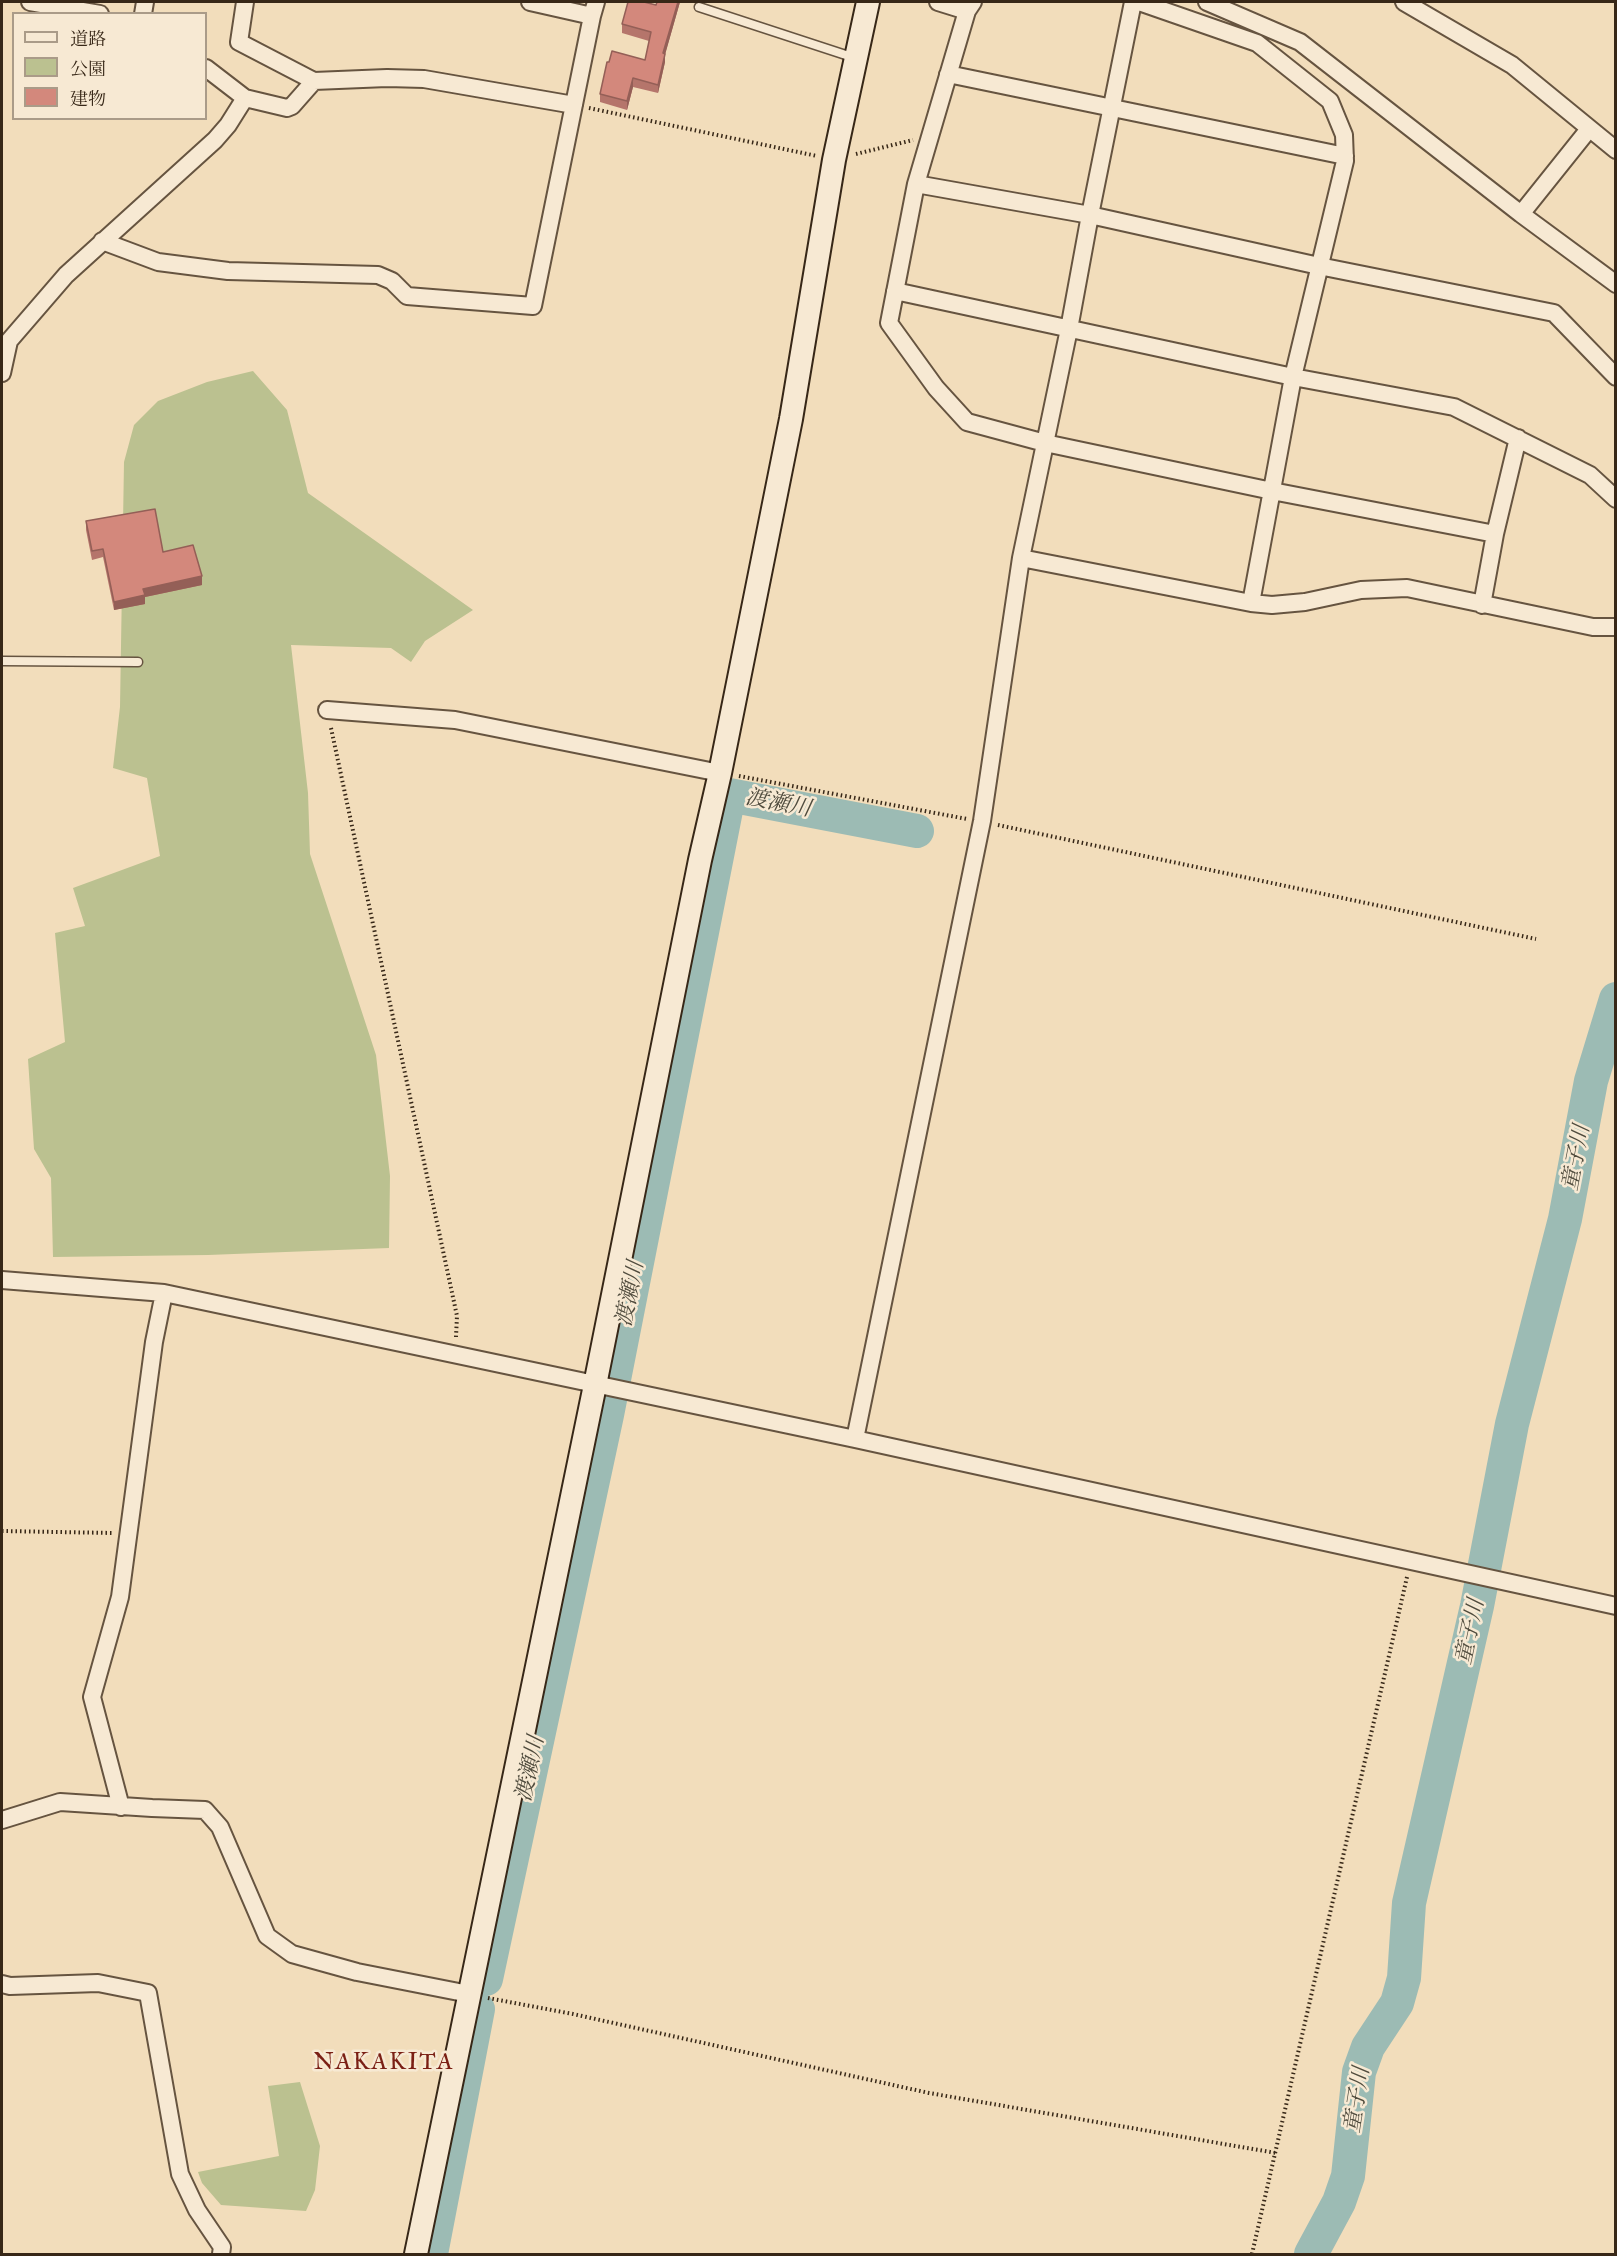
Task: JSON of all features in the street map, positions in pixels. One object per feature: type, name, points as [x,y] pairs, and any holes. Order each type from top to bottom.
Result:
[{"type":"street","points":[[30,2],[88,12]]},
{"type":"street","points":[[245,2],[239,42],[314,81],[424,79],[574,105]]},
{"type":"street","points":[[102,241],[158,262],[228,271],[378,274],[392,281],[407,296],[533,306],[594,9],[530,2]]},
{"type":"street","points":[[416,2254],[595,1385],[699,860],[720,773],[791,419],[834,160],[867,2]]},
{"type":"street","points":[[938,2],[970,6],[916,184],[889,323],[936,388],[967,422],[1046,443],[1272,491],[1495,534]]},
{"type":"street","points":[[855,1439],[982,822],[1021,558],[1069,329],[1133,2]]},
{"type":"street","points":[[1139,2],[1257,43],[1330,101],[1344,135],[1345,156],[1293,377],[1251,603]]},
{"type":"street","points":[[1207,2],[1300,42],[1521,214],[1616,284]]},
{"type":"street","points":[[1404,2],[1512,65],[1616,150]]},
{"type":"street","points":[[207,69],[245,98],[287,108],[292,106],[314,81]]},
{"type":"street","points":[[948,74],[1345,156]]},
{"type":"street","points":[[2,373],[9,341],[66,275],[215,140],[228,125],[245,98]]},
{"type":"street","points":[[1521,214],[1588,129]]},
{"type":"street","points":[[916,184],[1090,215],[1318,266],[1554,313],[1616,377]]},
{"type":"street","points":[[895,291],[1293,377],[1454,407],[1590,475],[1616,499]]},
{"type":"street","points":[[1482,605],[1495,534],[1518,438]]},
{"type":"street","points":[[1021,558],[1251,603],[1272,605],[1305,602],[1361,590],[1407,588],[1593,627],[1616,627]]},
{"type":"street","points":[[327,710],[456,720],[720,773]]},
{"type":"street","points":[[2,1280],[164,1293],[855,1439],[1610,1605]]},
{"type":"street","points":[[121,1807],[92,1697],[120,1598],[154,1342],[164,1293]]},
{"type":"street","points":[[2,1820],[60,1802],[205,1810],[220,1827],[267,1936],[292,1954],[357,1972],[469,1994]]},
{"type":"street","points":[[2,1984],[10,1986],[98,1983],[148,1993],[180,2174],[197,2210],[222,2247],[221,2254]]},
{"type":"lane","points":[[699,7],[855,58]]},
{"type":"lane","points":[[2,661],[138,662]]},
{"type":"path","points":[[574,105],[834,160],[931,135]]},
{"type":"path","points":[[327,710],[457,1316],[454,1356]]},
{"type":"path","points":[[720,773],[982,822],[1536,939]]},
{"type":"path","points":[[2,1531],[129,1533]]},
{"type":"path","points":[[1252,2254],[1411,1560]]},
{"type":"path","points":[[469,1994],[573,2014],[929,2093],[1276,2153]]},
{"type":"green space","points":[[253,371],[287,410],[308,493],[473,610],[425,641],[411,662],[391,648],[291,645],[308,793],[310,854],[376,1055],[390,1176],[389,1248],[208,1255],[53,1257],[51,1178],[34,1149],[28,1059],[65,1042],[55,933],[85,926],[73,888],[160,856],[147,778],[113,768],[120,707],[124,462],[134,425],[158,401],[207,382]]},
{"type":"green space","points":[[300,2082],[320,2146],[315,2190],[306,2211],[221,2205],[202,2183],[198,2172],[279,2156],[268,2086]]},
{"type":"building","points":[[628,2],[656,5],[657,2],[678,2],[663,53],[665,54],[658,85],[633,78],[627,101],[600,94],[607,62],[609,62],[612,51],[645,60],[651,32],[622,24]]},
{"type":"building","points":[[155,509],[163,552],[193,545],[202,576],[143,589],[145,595],[114,602],[103,549],[92,551],[86,521]]},
{"type":"waterway","name":"渡瀬川","points":[[486,1979],[607,1415],[729,795],[917,831]]},
{"type":"waterway","name":"童子川","points":[[1311,2254],[1339,2202],[1348,2176],[1359,2072],[1368,2047],[1397,2003],[1404,1978],[1409,1903],[1477,1606],[1512,1424],[1565,1219],[1591,1081],[1616,999]]},
{"type":"waterway","name":"渡瀬川","points":[[431,2254],[478,2009]]},
{"type":"district","name":"NAKAKITA","points":[[384,2063]]}]
